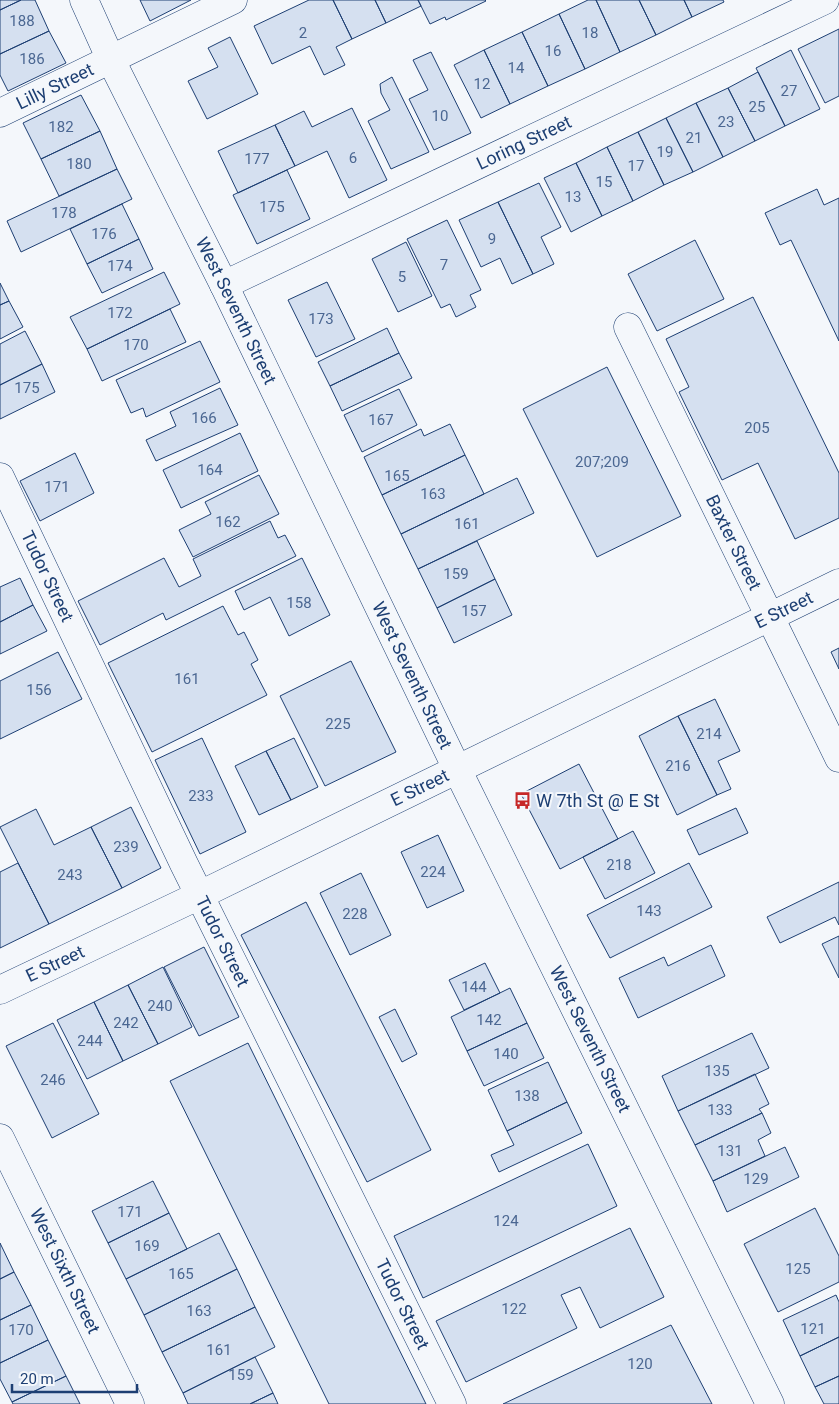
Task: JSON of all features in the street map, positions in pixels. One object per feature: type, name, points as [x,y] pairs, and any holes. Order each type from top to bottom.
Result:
[{"type":"street","name":"West Seventh Street","points":[[84,0],[111,60],[224,285],[457,769],[770,1404]]},
{"type":"street","name":"Lilly Street","points":[[0,113],[233,0]]},
{"type":"street","name":"Loring Street","points":[[224,285],[825,0]]},
{"type":"street","name":"Baxter Street","points":[[628,327],[772,617],[839,758]]},
{"type":"street","name":"Tudor Street","points":[[0,476],[200,895],[452,1404]]},
{"type":"street","name":"E Street","points":[[0,990],[200,895],[839,583]]},
{"type":"street","name":"West Sixth Street","points":[[0,1138],[130,1404]]},
{"type":"building","points":[[0,0],[21,0],[0,10]]},
{"type":"building","points":[[21,0],[35,0],[49,31],[0,54],[0,10]]},
{"type":"building","points":[[140,0],[191,0],[150,21]]},
{"type":"building","points":[[309,0],[333,0],[352,39],[336,47],[345,65],[324,75],[310,46],[272,64],[254,26]]},
{"type":"building","points":[[333,0],[375,0],[386,23],[352,39]]},
{"type":"building","points":[[375,0],[418,0],[421,6],[386,23]]},
{"type":"building","points":[[418,0],[486,1],[446,20],[445,17],[430,24]]},
{"type":"building","points":[[588,0],[596,0],[620,52],[585,69],[559,14]]},
{"type":"building","points":[[596,0],[639,0],[656,35],[620,52]]},
{"type":"building","points":[[639,0],[684,0],[692,17],[656,35]]},
{"type":"building","points":[[684,0],[723,0],[724,2],[692,17]]},
{"type":"building","points":[[559,14],[585,69],[548,86],[522,32]]},
{"type":"building","points":[[839,29],[839,96],[825,103],[798,49]]},
{"type":"building","points":[[49,31],[66,63],[8,91],[0,75],[0,54]]},
{"type":"building","points":[[522,32],[548,86],[510,104],[484,50]]},
{"type":"building","points":[[230,37],[258,94],[207,119],[188,81],[218,67],[208,48]]},
{"type":"building","points":[[484,50],[510,104],[481,118],[454,65]]},
{"type":"building","points":[[791,50],[820,109],[785,126],[756,68]]},
{"type":"building","points":[[431,52],[471,133],[434,150],[409,99],[428,90],[413,60]]},
{"type":"building","points":[[758,72],[785,126],[755,141],[728,88]]},
{"type":"building","points":[[392,77],[429,152],[391,169],[368,121],[390,110],[381,93],[380,84]]},
{"type":"building","points":[[728,88],[755,141],[723,157],[696,103]]},
{"type":"building","points":[[81,95],[100,131],[41,159],[23,123]]},
{"type":"building","points":[[696,103],[723,157],[693,172],[666,118]]},
{"type":"building","points":[[352,108],[387,180],[349,198],[327,151],[295,166],[275,125],[304,111],[312,127]]},
{"type":"building","points":[[666,118],[693,172],[664,185],[638,132]]},
{"type":"building","points":[[275,125],[295,166],[238,193],[218,151]]},
{"type":"building","points":[[100,131],[117,169],[59,196],[41,159]]},
{"type":"building","points":[[638,132],[664,185],[633,201],[607,147]]},
{"type":"building","points":[[607,147],[633,201],[602,216],[576,163]]},
{"type":"building","points":[[576,163],[602,216],[571,232],[544,178]]},
{"type":"building","points":[[117,169],[132,199],[21,252],[7,221]]},
{"type":"building","points":[[287,170],[310,219],[257,244],[233,195]]},
{"type":"building","points":[[539,183],[561,227],[541,237],[554,264],[533,274],[498,202]]},
{"type":"building","points":[[817,189],[824,205],[839,198],[839,341],[791,240],[780,245],[765,213]]},
{"type":"building","points":[[498,202],[533,274],[512,284],[500,258],[481,267],[459,220]]},
{"type":"building","points":[[122,204],[139,239],[87,264],[70,229]]},
{"type":"building","points":[[447,220],[481,290],[470,295],[476,307],[456,317],[450,304],[441,308],[407,239]]},
{"type":"building","points":[[139,239],[153,269],[102,293],[87,264]]},
{"type":"building","points":[[695,240],[724,299],[657,331],[628,274]]},
{"type":"building","points":[[406,242],[432,296],[398,312],[372,259]]},
{"type":"building","points":[[164,272],[180,304],[87,349],[70,317]]},
{"type":"building","points":[[327,282],[355,339],[316,357],[288,300]]},
{"type":"building","points":[[0,283],[9,301],[0,305]]},
{"type":"building","points":[[753,297],[839,473],[839,518],[795,539],[758,463],[722,480],[679,392],[689,387],[666,339]]},
{"type":"building","points":[[9,301],[23,327],[0,339],[0,305]]},
{"type":"building","points":[[170,309],[186,342],[102,381],[87,349]]},
{"type":"building","points":[[387,328],[399,353],[330,386],[318,362]]},
{"type":"building","points":[[25,331],[42,364],[0,385],[0,344]]},
{"type":"building","points":[[200,341],[220,382],[146,417],[143,408],[131,413],[116,380]]},
{"type":"building","points":[[399,353],[412,378],[342,411],[330,386]]},
{"type":"building","points":[[42,364],[55,392],[0,419],[0,385]]},
{"type":"building","points":[[607,367],[681,516],[597,557],[523,409]]},
{"type":"building","points":[[220,388],[238,425],[156,461],[146,440],[176,426],[170,412]]},
{"type":"building","points":[[399,389],[417,425],[362,452],[344,415]]},
{"type":"building","points":[[450,424],[465,455],[382,495],[364,457],[421,429],[424,436]]},
{"type":"building","points":[[240,433],[258,471],[181,508],[163,470]]},
{"type":"building","points":[[75,453],[94,493],[40,521],[20,481]]},
{"type":"building","points":[[465,455],[484,494],[401,534],[382,495]]},
{"type":"building","points":[[259,475],[279,514],[193,557],[179,530],[211,514],[205,502]]},
{"type":"building","points":[[517,478],[534,513],[418,569],[401,534]]},
{"type":"building","points":[[270,521],[278,538],[285,535],[296,556],[166,620],[163,613],[100,645],[78,601],[164,558],[179,587],[201,576],[193,559]]},
{"type":"building","points":[[477,541],[495,579],[437,608],[418,569]]},
{"type":"building","points":[[302,558],[330,615],[289,636],[270,597],[244,610],[235,591]]},
{"type":"building","points":[[20,578],[33,605],[0,622],[0,587]]},
{"type":"building","points":[[495,579],[512,615],[454,643],[437,608]]},
{"type":"building","points":[[33,605],[47,631],[0,654],[0,622]]},
{"type":"building","points":[[223,606],[238,635],[244,632],[258,660],[251,664],[267,695],[152,752],[108,663]]},
{"type":"building","points":[[839,648],[839,669],[831,652]]},
{"type":"building","points":[[58,652],[82,699],[0,739],[0,681]]},
{"type":"building","points":[[351,661],[396,752],[325,786],[280,696]]},
{"type":"building","points":[[715,699],[740,751],[718,761],[731,789],[717,795],[678,716]]},
{"type":"building","points":[[678,716],[717,795],[677,815],[639,736]]},
{"type":"building","points":[[202,738],[246,832],[200,854],[155,760]]},
{"type":"building","points":[[294,738],[318,787],[291,800],[266,751]]},
{"type":"building","points":[[266,751],[291,800],[259,815],[235,766]]},
{"type":"building","points":[[579,764],[618,839],[560,869],[521,794]]},
{"type":"building","points":[[131,807],[161,868],[122,888],[91,827]]},
{"type":"building","points":[[736,808],[748,833],[699,855],[687,830]]},
{"type":"building","points":[[36,809],[54,845],[91,827],[122,888],[49,924],[0,827]]},
{"type":"building","points":[[633,831],[655,873],[605,899],[583,857]]},
{"type":"building","points":[[438,835],[464,891],[427,908],[401,852]]},
{"type":"building","points":[[18,863],[49,924],[0,948],[0,872]]},
{"type":"building","points":[[689,863],[712,907],[610,958],[587,915]]},
{"type":"building","points":[[361,873],[391,935],[350,955],[320,893]]},
{"type":"building","points":[[839,882],[839,925],[835,917],[780,943],[767,917]]},
{"type":"building","points":[[306,902],[431,1150],[367,1182],[241,935]]},
{"type":"building","points":[[839,936],[839,978],[822,944]]},
{"type":"building","points":[[711,945],[725,976],[638,1018],[619,978],[664,957],[668,966]]},
{"type":"building","points":[[204,947],[239,1017],[199,1036],[164,967]]},
{"type":"building","points":[[485,963],[500,993],[464,1010],[449,980]]},
{"type":"building","points":[[163,967],[192,1027],[158,1044],[128,985]]},
{"type":"building","points":[[128,985],[158,1044],[123,1061],[94,1002]]},
{"type":"building","points":[[510,988],[527,1023],[467,1051],[451,1017]]},
{"type":"building","points":[[94,1002],[123,1061],[87,1079],[57,1020]]},
{"type":"building","points":[[395,1009],[417,1054],[402,1062],[379,1017]]},
{"type":"building","points":[[53,1023],[99,1114],[52,1138],[6,1046]]},
{"type":"building","points":[[527,1023],[544,1058],[484,1086],[467,1051]]},
{"type":"building","points":[[752,1033],[769,1068],[678,1111],[662,1076]]},
{"type":"building","points":[[248,1043],[426,1404],[329,1404],[170,1081]]},
{"type":"building","points":[[548,1062],[567,1102],[507,1131],[488,1090]]},
{"type":"building","points":[[755,1074],[769,1104],[759,1109],[762,1113],[695,1145],[678,1111]]},
{"type":"building","points":[[567,1102],[582,1133],[499,1172],[491,1155],[514,1145],[507,1131]]},
{"type":"building","points":[[762,1113],[771,1133],[758,1140],[765,1156],[713,1181],[695,1145]]},
{"type":"building","points":[[588,1144],[617,1206],[423,1298],[394,1236]]},
{"type":"building","points":[[785,1147],[799,1177],[727,1212],[713,1181]]},
{"type":"building","points":[[153,1181],[169,1213],[108,1243],[92,1211]]},
{"type":"building","points":[[815,1208],[839,1256],[839,1282],[778,1312],[744,1244]]},
{"type":"building","points":[[169,1213],[187,1249],[126,1279],[108,1243]]},
{"type":"building","points":[[630,1228],[664,1297],[600,1328],[580,1287],[561,1295],[577,1328],[466,1382],[436,1321]]},
{"type":"building","points":[[219,1233],[237,1269],[144,1315],[126,1279]]},
{"type":"building","points":[[0,1243],[14,1272],[0,1279]]},
{"type":"building","points":[[237,1269],[255,1307],[162,1352],[144,1315]]},
{"type":"building","points":[[14,1272],[31,1305],[0,1320],[0,1279]]},
{"type":"building","points":[[836,1295],[839,1302],[839,1337],[800,1356],[783,1320]]},
{"type":"building","points":[[31,1305],[48,1340],[0,1363],[0,1320]]},
{"type":"building","points":[[255,1307],[275,1347],[183,1393],[162,1352]]},
{"type":"building","points":[[671,1325],[712,1404],[503,1404]]},
{"type":"building","points":[[839,1337],[839,1376],[815,1387],[800,1356]]},
{"type":"building","points":[[48,1340],[66,1376],[12,1402],[0,1379],[0,1363]]},
{"type":"building","points":[[255,1357],[273,1393],[250,1404],[188,1404],[183,1393]]},
{"type":"building","points":[[66,1376],[80,1404],[13,1404],[12,1402]]},
{"type":"building","points":[[839,1376],[839,1404],[824,1404],[815,1387]]},
{"type":"building","points":[[273,1393],[278,1404],[250,1404]]},
{"type":"place","name":"W 7th St @ E St","points":[[522,801]]}]
